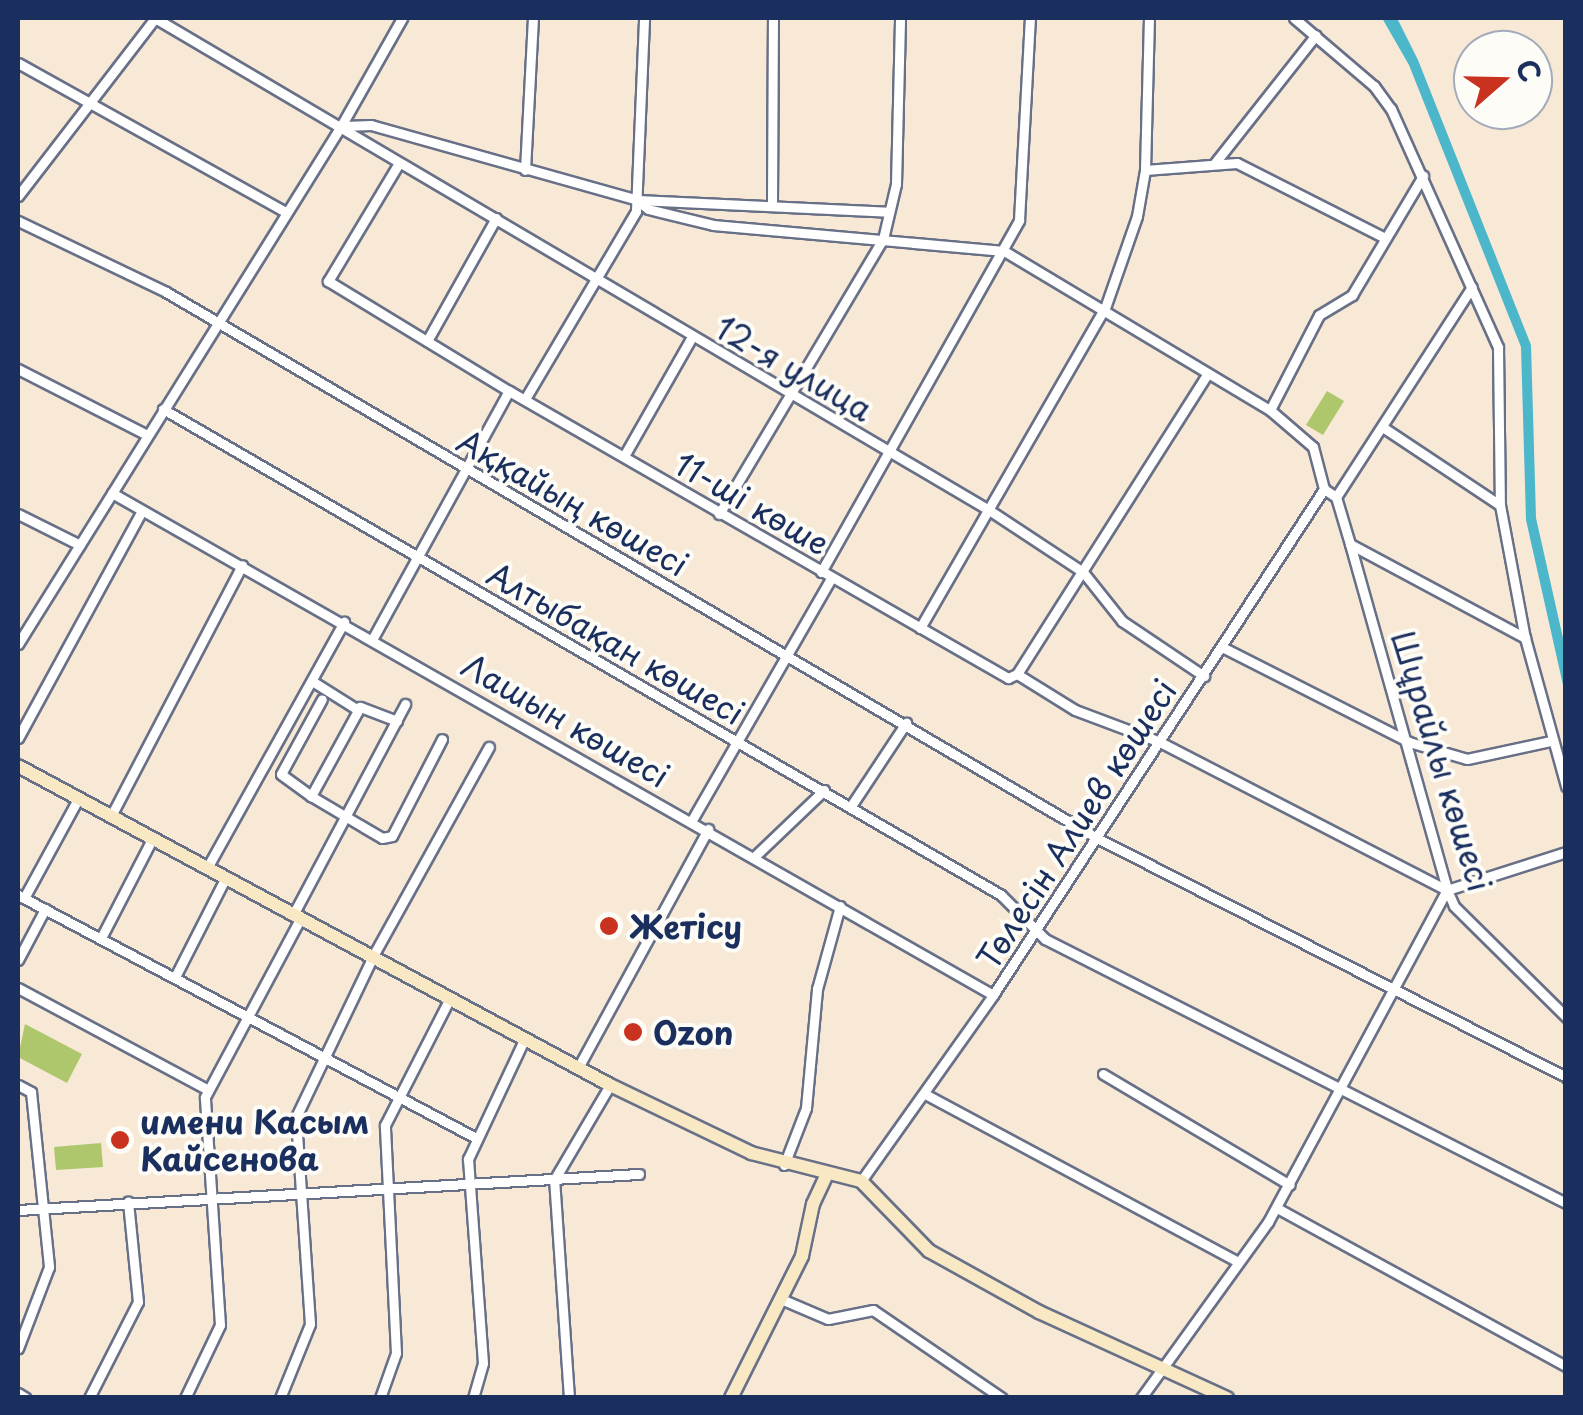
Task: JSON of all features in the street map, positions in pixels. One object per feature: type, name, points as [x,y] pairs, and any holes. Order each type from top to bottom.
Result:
[{"type":"street","points":[[18,196],[155,18]]},
{"type":"street","name":"12-я улица","points":[[155,18],[988,510],[1083,572],[1122,621],[1204,676]]},
{"type":"street","points":[[18,644],[284,211],[341,126],[402,18]]},
{"type":"street","points":[[526,170],[532,18]]},
{"type":"street","points":[[525,399],[598,278],[637,200],[644,18]]},
{"type":"street","points":[[772,202],[773,18]]},
{"type":"street","points":[[719,514],[883,239],[896,184],[900,18]]},
{"type":"street","points":[[821,572],[1004,251],[1025,200],[1030,18]]},
{"type":"street","points":[[920,628],[1104,308],[1137,216],[1145,170],[1149,18]]},
{"type":"street","points":[[1294,18],[1374,86],[1423,176],[1498,347],[1500,505],[1525,638],[1566,786]]},
{"type":"street","points":[[1214,164],[1316,35]]},
{"type":"street","points":[[18,63],[284,211]]},
{"type":"street","points":[[341,126],[370,125],[637,200],[772,202],[889,212]]},
{"type":"street","name":"11-ші көше","points":[[400,163],[328,281],[509,392],[1008,678],[1017,674],[1075,710],[1160,742],[1447,890]]},
{"type":"street","points":[[1145,170],[1237,163],[1384,238]]},
{"type":"street","points":[[1270,410],[1318,315],[1352,295],[1423,176]]},
{"type":"street","points":[[637,200],[648,209],[713,225],[1004,251],[1270,410],[1314,447],[1324,489],[1336,497],[1472,287]]},
{"type":"street","points":[[428,340],[496,218]]},
{"type":"street","name":"Аққайың көшесі","points":[[18,221],[216,321],[1097,838],[1566,1077]]},
{"type":"street","points":[[624,456],[692,337]]},
{"type":"street","points":[[18,369],[147,435]]},
{"type":"street","points":[[1017,674],[1208,373]]},
{"type":"street","points":[[373,638],[509,392]]},
{"type":"street","name":"Алтыбақан көшесі","points":[[164,410],[1001,895],[1036,928],[1566,1203]]},
{"type":"street","points":[[1384,428],[1500,505]]},
{"type":"street","name":"Төлесін Алиев көшесі","points":[[861,1182],[993,995],[1324,489]]},
{"type":"street","name":"Лашын көшесі","points":[[112,493],[373,638],[993,995]]},
{"type":"street","name":"Шұрайлы көшесі","points":[[1336,497],[1454,906],[1566,1017]]},
{"type":"street","points":[[18,738],[142,511]]},
{"type":"street","points":[[18,514],[80,544]]},
{"type":"street","points":[[1350,544],[1525,638]]},
{"type":"street","points":[[111,816],[242,565]]},
{"type":"street","points":[[692,820],[831,578]]},
{"type":"street","points":[[207,868],[344,622]]},
{"type":"street","points":[[1222,647],[1409,742],[1467,759],[1551,740]]},
{"type":"street","points":[[312,681],[358,710]]},
{"type":"street","points":[[322,699],[281,774],[382,838],[392,836],[442,739]]},
{"type":"street","points":[[184,1398],[220,1325],[208,1090],[405,704]]},
{"type":"street","points":[[311,796],[358,710],[364,706],[397,721]]},
{"type":"street","points":[[850,806],[906,723]]},
{"type":"street","points":[[280,1398],[310,1324],[296,1121],[322,1057],[373,956],[489,747]]},
{"type":"street","points":[[18,766],[610,1084],[784,1165],[861,1182],[934,1254],[1227,1398]]},
{"type":"street","points":[[754,857],[824,790]]},
{"type":"street","points":[[78,799],[21,896],[476,1138]]},
{"type":"street","points":[[579,1066],[708,830]]},
{"type":"street","points":[[101,938],[152,839]]},
{"type":"street","points":[[1142,1398],[1166,1370],[1290,1185],[1344,1090],[1447,890],[1566,852]]},
{"type":"street","points":[[175,977],[225,880]]},
{"type":"street","points":[[784,1165],[806,1108],[817,988],[840,906]]},
{"type":"street","points":[[18,960],[45,909]]},
{"type":"street","points":[[18,988],[208,1090]]},
{"type":"street","points":[[380,1398],[396,1353],[384,1129],[450,998]]},
{"type":"street","points":[[472,1398],[483,1363],[470,1184],[476,1138],[525,1038]]},
{"type":"street","points":[[1103,1074],[1290,1185]]},
{"type":"street","points":[[570,1398],[554,1180],[610,1084]]},
{"type":"street","points":[[18,1085],[30,1092],[47,1284],[18,1348]]},
{"type":"street","points":[[925,1094],[1238,1262]]},
{"type":"street","points":[[18,1210],[41,1205],[638,1174]]},
{"type":"street","points":[[735,1396],[802,1256],[812,1204],[828,1174]]},
{"type":"street","points":[[89,1398],[138,1302],[128,1201]]},
{"type":"street","points":[[1276,1208],[1566,1366]]},
{"type":"street","points":[[781,1299],[828,1319],[873,1310],[1002,1398]]},
{"type":"street","points":[[18,1393],[26,1398]]},
{"type":"green space","points":[[1327,391],[1344,401],[1323,435],[1306,425]]},
{"type":"green space","points":[[25,1024],[82,1054],[67,1083],[18,1057]]},
{"type":"green space","points":[[101,1143],[103,1167],[56,1170],[54,1147]]},
{"type":"water","points":[[1382,18],[1398,20],[1418,60],[1531,345],[1536,518],[1565,647],[1565,694],[1526,520],[1521,347],[1409,65]]},
{"type":"place","name":"Жетісу","points":[[609,926]]},
{"type":"place","name":"Ozon","points":[[633,1032]]},
{"type":"place","name":"имени Касым Кайсенова","points":[[120,1140]]}]
